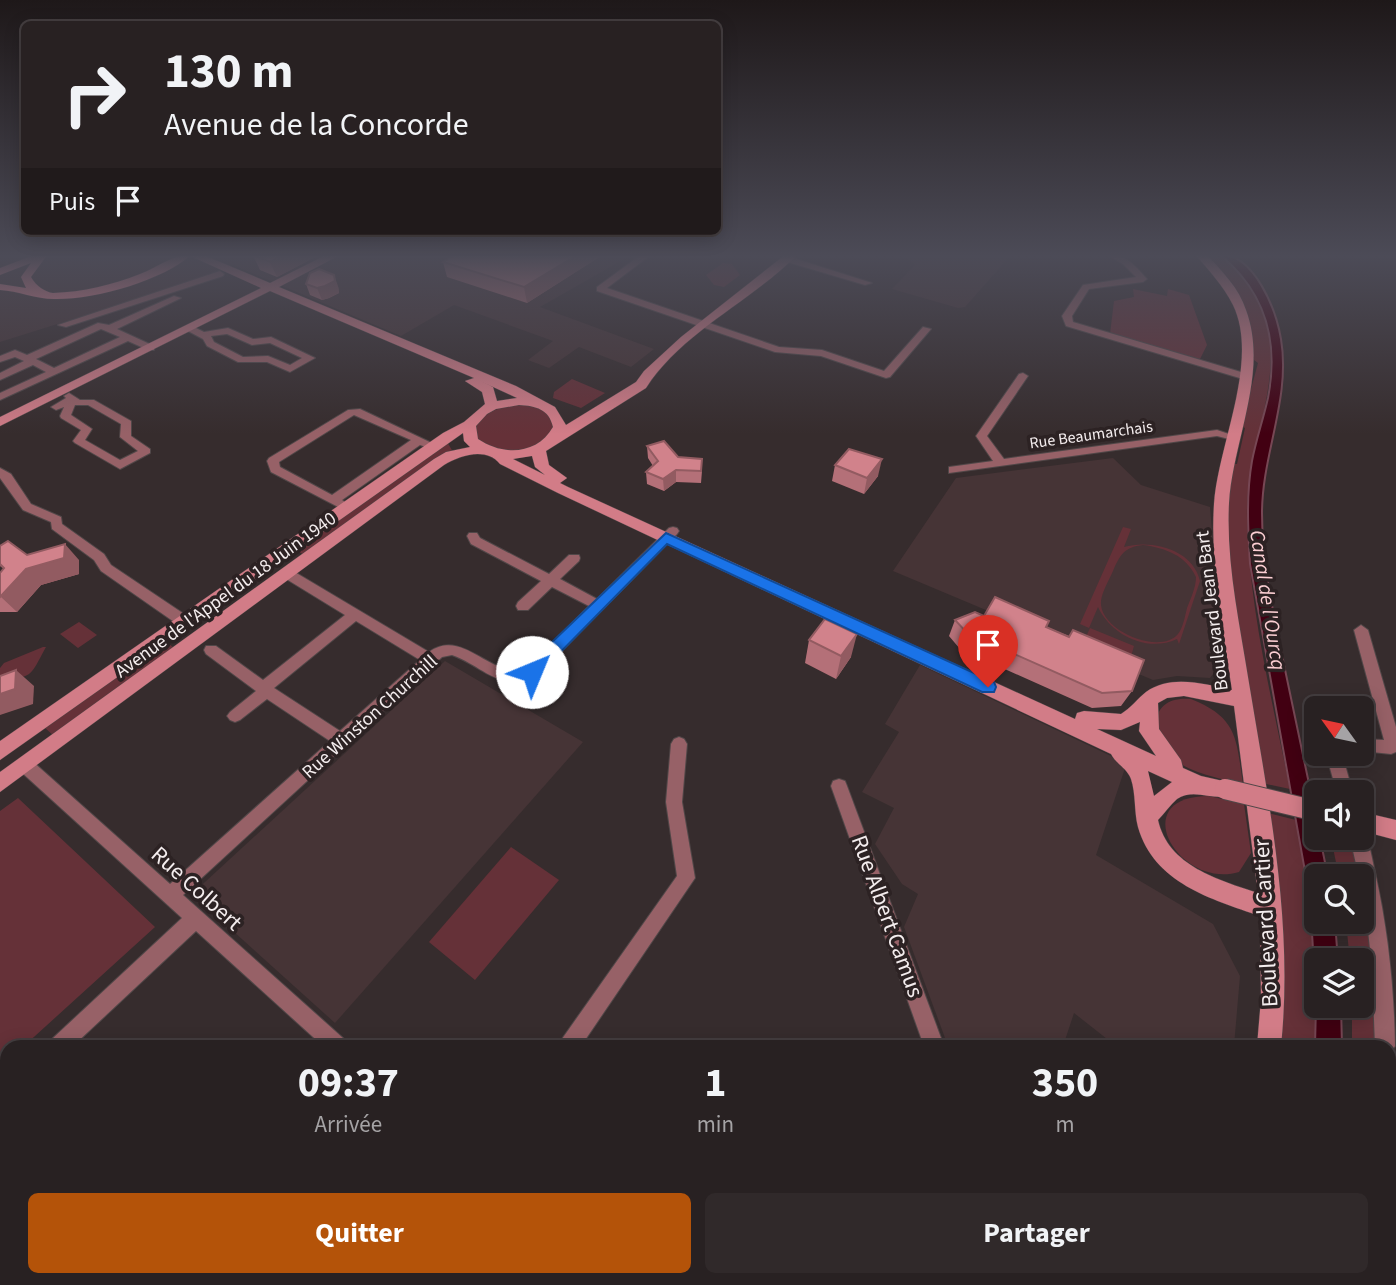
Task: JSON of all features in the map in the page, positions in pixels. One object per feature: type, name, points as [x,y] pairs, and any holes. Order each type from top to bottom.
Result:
[{"type":"street","points":[[63,325],[97,314]]},
{"type":"street","points":[[0,359],[15,353],[27,359],[137,314]]},
{"type":"street","points":[[1,420],[67,395],[218,314]]},
{"type":"street","points":[[323,314],[483,386],[489,392],[492,406]]},
{"type":"street","points":[[328,314],[511,389],[555,413],[578,413],[591,409],[632,382]]},
{"type":"street","points":[[672,314],[778,350],[821,353],[886,374],[926,329]]},
{"type":"street","points":[[532,401],[505,402],[482,411],[469,425],[471,441],[480,449],[500,455],[520,454],[546,444],[590,418],[718,314]]},
{"type":"street","points":[[1068,314],[1069,324],[1247,377]]},
{"type":"street","name":"Boulevard Jean Bart","points":[[1240,314],[1250,347],[1247,377],[1224,480],[1221,547],[1257,800]]},
{"type":"street","points":[[105,327],[151,348]]},
{"type":"street","points":[[191,329],[203,335],[210,344],[241,360],[268,359],[290,369],[310,358],[271,340],[252,342],[228,331],[203,335]]},
{"type":"street","points":[[0,397],[127,338]]},
{"type":"street","points":[[0,377],[33,361],[53,372]]},
{"type":"street","points":[[1001,463],[981,436],[1023,376]]},
{"type":"street","points":[[67,395],[78,403],[90,402],[127,423],[125,437],[146,451],[120,465],[79,441],[87,429],[65,416],[67,395]]},
{"type":"street","points":[[55,407],[67,395]]},
{"type":"street","points":[[340,504],[275,469],[273,461],[352,412],[360,412],[426,443]]},
{"type":"street","points":[[555,413],[560,427],[546,444],[539,461],[549,473],[669,534],[1112,745],[1212,786],[1304,808]]},
{"type":"street","name":"Avenue de l'Appel du 18 Juin 1940","points":[[3,750],[269,562],[340,504],[426,443],[469,425]]},
{"type":"street","name":"Rue Beaumarchais","points":[[953,470],[1217,433],[1233,437]]},
{"type":"street","name":"Avenue de l'Appel du 18 Juin 1940","points":[[0,783],[208,643],[288,574],[446,457],[480,449]]},
{"type":"street","points":[[500,455],[505,461],[563,490],[669,534],[1084,719],[1212,786]]},
{"type":"street","points":[[0,472],[7,477],[27,507],[37,513],[36,519],[41,523],[56,526],[99,557],[113,573],[185,622],[264,690],[341,740]]},
{"type":"street","name":"Rue Winston Churchill","points":[[169,896],[437,653],[453,649],[500,675],[515,678],[523,676],[669,534]]},
{"type":"street","points":[[473,536],[475,541],[598,605]]},
{"type":"street","points":[[523,606],[574,558]]},
{"type":"street","points":[[269,562],[430,659]]},
{"type":"street","points":[[235,716],[355,614]]},
{"type":"street","points":[[1361,630],[1393,743],[1391,747],[1374,746]]},
{"type":"street","points":[[1084,719],[1123,721],[1134,716],[1140,705],[1162,691],[1182,689],[1242,700]]},
{"type":"street","points":[[1149,700],[1149,731],[1174,766]]},
{"type":"street","points":[[573,1040],[686,878],[674,803],[679,744]]},
{"type":"street","points":[[1112,745],[1140,775],[1154,841],[1164,857],[1186,876],[1269,908]]},
{"type":"street","points":[[3,750],[24,765]]},
{"type":"street","name":"Rue Colbert","points":[[24,765],[330,1040]]},
{"type":"street","name":"Rue Albert Camus","points":[[839,786],[932,1040]]},
{"type":"street","points":[[1148,816],[1162,797],[1173,790],[1212,786]]},
{"type":"street","name":"Boulevard Cartier","points":[[1257,800],[1269,908],[1272,989],[1269,1040]]},
{"type":"street","points":[[1360,850],[1375,905],[1381,945],[1385,1040]]},
{"type":"street","points":[[66,1040],[195,919]]},
{"type":"shaded area","points":[[0,314],[89,314],[0,342]]},
{"type":"shaded area","points":[[349,314],[439,314],[401,336]]},
{"type":"shaded area","points":[[479,314],[559,314],[654,349],[631,367],[579,347],[549,368],[528,360],[553,341]]},
{"type":"shaded area","points":[[1112,314],[1196,314],[1207,345],[1200,359],[1110,334]]},
{"type":"shaded area","points":[[1244,314],[1264,314],[1269,334],[1271,360],[1268,386],[1252,465],[1247,517],[1257,620],[1290,789],[1266,784],[1243,665],[1231,584],[1228,544],[1233,464],[1237,464],[1245,428],[1241,426],[1258,363],[1254,360],[1253,344]]},
{"type":"shaded area","points":[[572,379],[605,393],[581,408],[553,398],[554,392]]},
{"type":"shaded area","points":[[518,404],[539,409],[551,419],[554,424],[545,438],[521,450],[503,452],[488,447],[475,438],[474,427],[488,413]]},
{"type":"shaded area","points":[[446,440],[453,452],[306,556],[294,549]]},
{"type":"shaded area","points":[[1113,458],[1141,485],[1210,507],[1223,661],[1210,678],[1177,676],[1153,680],[893,571],[956,478]]},
{"type":"shaded area","points":[[1123,527],[1131,529],[1124,547],[1146,544],[1169,549],[1189,561],[1196,570],[1200,581],[1179,644],[1177,639],[1154,644],[1131,639],[1112,626],[1098,607],[1089,628],[1080,624]],"holes":[[[1137,546],[1151,546],[1181,558],[1196,577],[1180,631],[1169,640],[1158,642],[1145,641],[1119,630],[1103,612],[1101,601],[1118,560],[1124,553]]]},
{"type":"shaded area","points":[[79,622],[97,635],[78,648],[60,634]]},
{"type":"shaded area","points":[[1090,628],[1134,646],[1130,660],[1084,641]]},
{"type":"shaded area","points":[[165,641],[177,650],[55,737],[43,726]]},
{"type":"shaded area","points":[[46,647],[29,674],[19,678],[0,677],[0,668],[4,663]]},
{"type":"shaded area","points":[[445,661],[583,742],[335,1023],[192,894]]},
{"type":"shaded area","points":[[920,665],[1111,756],[1125,768],[1096,855],[1213,924],[1240,976],[1235,1040],[1108,1040],[1074,1013],[1065,1040],[946,1040],[904,927],[918,894],[902,884],[875,844],[894,808],[862,792],[899,732],[885,724]]},
{"type":"shaded area","points":[[1178,699],[1191,699],[1218,714],[1232,731],[1239,754],[1243,784],[1203,774],[1174,760],[1168,753],[1158,733],[1158,715],[1168,703]]},
{"type":"shaded area","points":[[1209,796],[1244,804],[1251,853],[1239,872],[1217,874],[1197,868],[1181,856],[1170,841],[1165,825],[1169,810],[1183,800]]},
{"type":"shaded area","points":[[18,798],[155,927],[31,1040],[0,1040],[0,811]]},
{"type":"shaded area","points":[[1268,813],[1296,820],[1304,865],[1304,934],[1314,934],[1315,948],[1304,948],[1304,1018],[1317,1018],[1315,1040],[1279,1040],[1283,991]]},
{"type":"shaded area","points":[[511,847],[559,880],[475,980],[429,942]]},
{"type":"shaded area","points":[[1333,850],[1357,850],[1360,864],[1336,864]]},
{"type":"shaded area","points":[[1347,934],[1373,934],[1381,1040],[1352,1040],[1352,1018],[1374,1018],[1374,948],[1349,948]]},
{"type":"water","name":"Canal de l'Ourcq","points":[[1263,314],[1274,314],[1283,361],[1279,404],[1263,491],[1262,531],[1272,605],[1308,780],[1304,780],[1304,850],[1322,850],[1325,864],[1304,866],[1250,564],[1249,487],[1252,461],[1271,377],[1269,337]]},
{"type":"water","points":[[1312,934],[1336,934],[1337,948],[1313,948]]},
{"type":"water","points":[[1316,1018],[1341,1018],[1342,1040],[1315,1040]]},
{"type":"building","points":[[664,441],[678,457],[702,459],[701,471],[676,470],[663,479],[646,472],[658,461],[647,446]]},
{"type":"building","points":[[849,449],[882,459],[867,478],[835,465]]},
{"type":"building","points":[[8,541],[27,555],[65,544],[64,558],[26,569],[0,597],[0,573],[4,568],[0,564],[0,546]]},
{"type":"building","points":[[995,597],[1049,621],[1046,627],[1069,637],[1073,630],[1144,660],[1132,691],[1102,693],[967,633],[955,620],[975,612],[984,616]]},
{"type":"building","points":[[825,619],[857,634],[841,656],[809,640]]},
{"type":"building","points":[[16,670],[15,689],[0,694],[0,676]]},
{"type":"route","points":[[532,672],[666,538],[988,687]]}]
